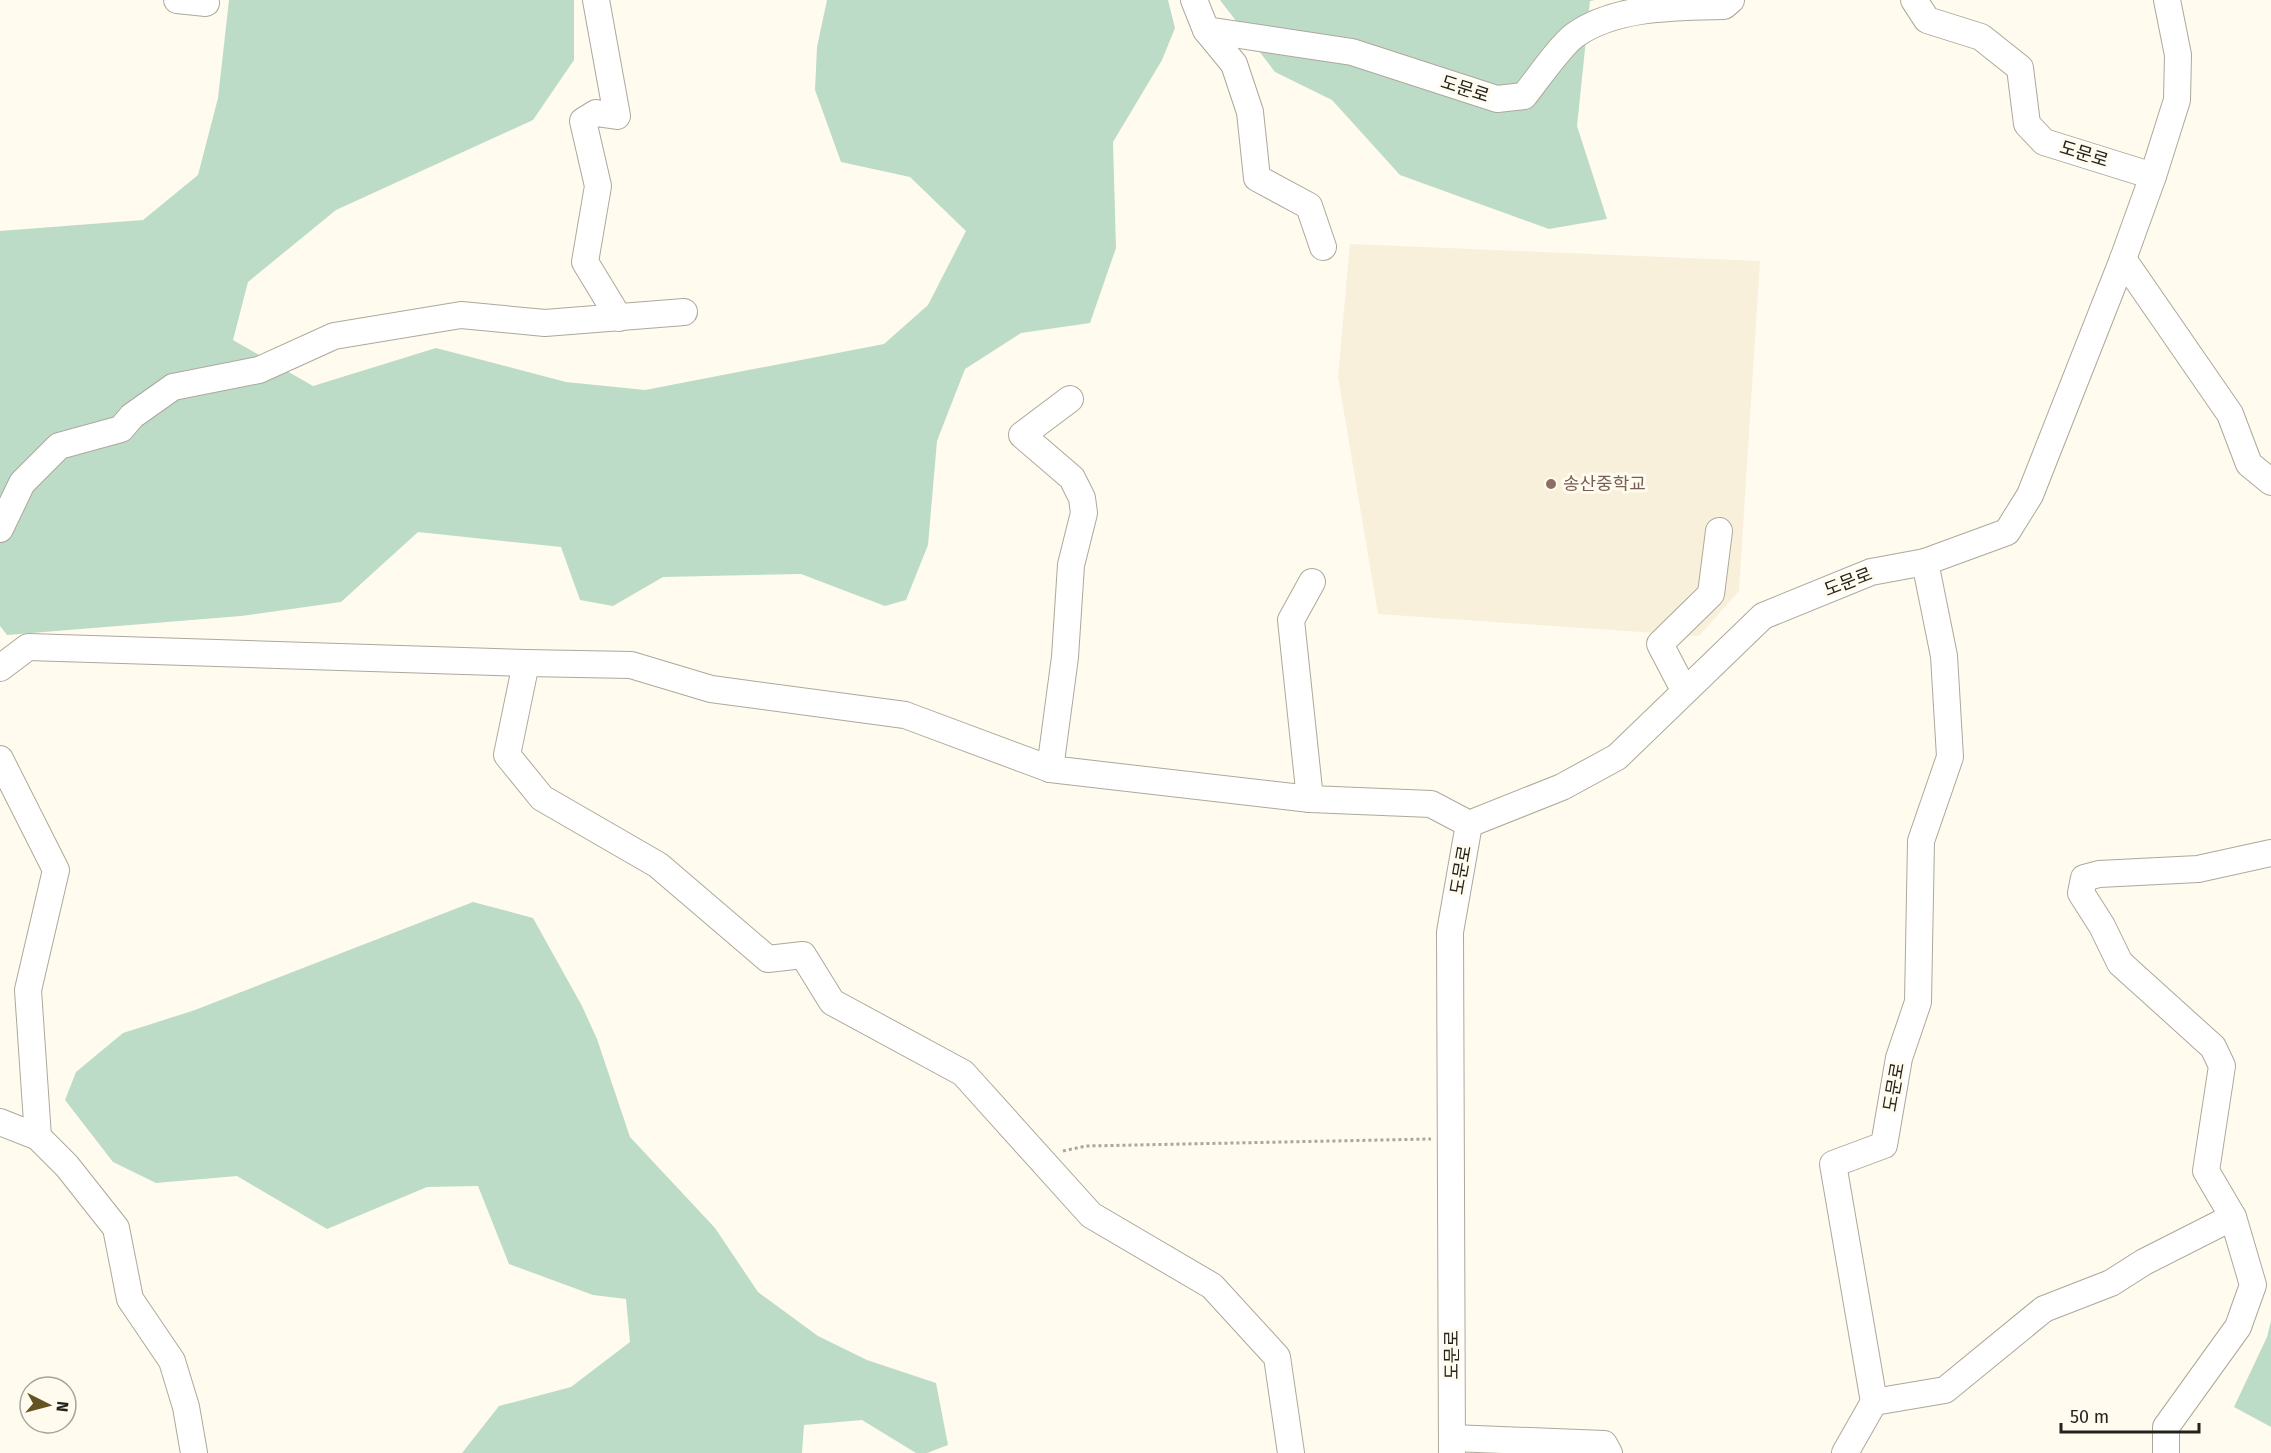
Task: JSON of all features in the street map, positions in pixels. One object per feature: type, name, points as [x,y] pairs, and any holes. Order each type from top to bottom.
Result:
[{"type":"street","points":[[177,0],[206,3]]},
{"type":"street","points":[[596,0],[617,116],[596,113],[583,121],[598,186],[585,262],[619,318]]},
{"type":"street","points":[[1194,0],[1206,30],[1234,64],[1250,112],[1257,178],[1309,206],[1323,247]]},
{"type":"street","name":"도문로","points":[[1206,30],[1352,52],[1497,99],[1524,96],[1575,36],[1618,15],[1724,6],[1731,0]]},
{"type":"street","name":"도문로","points":[[1914,0],[1927,20],[1981,37],[2020,68],[2027,124],[2044,142],[2153,176]]},
{"type":"street","name":"도문로","points":[[1452,1446],[1450,932],[1469,824],[1562,787],[1617,757],[1763,616],[1871,572],[1925,562],[2007,532],[2030,495],[2123,259],[2177,100],[2178,55],[2167,0]]},
{"type":"street","points":[[2123,259],[2230,414],[2249,464],[2271,482]]},
{"type":"street","points":[[0,529],[22,483],[59,446],[122,429],[132,416],[173,387],[259,370],[334,336],[461,315],[545,323],[684,312]]},
{"type":"street","points":[[1050,769],[1065,657],[1071,566],[1084,513],[1082,498],[1072,478],[1022,435],[1070,399]]},
{"type":"street","points":[[1684,690],[1660,644],[1711,594],[1719,531]]},
{"type":"street","name":"도문로","points":[[1874,1402],[1833,1164],[1884,1145],[1899,1058],[1918,1002],[1921,841],[1950,757],[1944,656],[1925,562]]},
{"type":"street","points":[[1310,799],[1291,620],[1312,582]]},
{"type":"street","points":[[0,668],[28,647],[631,665],[711,689],[905,715],[1050,769],[1310,799],[1431,804],[1469,824]]},
{"type":"street","points":[[526,663],[507,755],[542,798],[658,865],[768,959],[803,955],[832,1002],[963,1073],[1091,1215],[1212,1286],[1277,1357],[1291,1453]]},
{"type":"street","points":[[0,759],[56,870],[28,990],[38,1137]]},
{"type":"street","points":[[2166,1453],[2166,1427],[2238,1327],[2253,1284],[2233,1217],[2206,1171],[2222,1066],[2213,1047],[2120,963],[2102,926],[2081,893],[2084,878],[2099,874],[2198,869],[2271,853]]},
{"type":"street","points":[[0,1122],[38,1137],[67,1166],[116,1228],[130,1299],[171,1361],[186,1407],[194,1453]]},
{"type":"street","points":[[1845,1453],[1874,1402],[1945,1390],[2044,1309],[2111,1283],[2144,1262],[2233,1217]]},
{"type":"street","points":[[1452,1446],[1604,1443],[1609,1453]]},
{"type":"path","points":[[1039,1157],[1086,1146],[1451,1138]]},
{"type":"shaded area","name":"송산중학교","points":[[1350,244],[1760,261],[1739,591],[1699,636],[1378,614],[1338,377]]},
{"type":"green space","points":[[229,0],[574,0],[574,60],[533,120],[336,210],[248,282],[233,340],[313,386],[436,348],[566,382],[645,390],[884,344],[928,305],[966,231],[910,177],[841,162],[815,90],[817,47],[827,0],[1168,0],[1175,28],[1162,60],[1113,142],[1116,248],[1090,323],[1021,333],[965,369],[937,441],[928,545],[906,600],[885,606],[801,574],[663,577],[613,606],[580,600],[561,547],[418,532],[341,602],[241,616],[7,635],[0,626],[0,231],[143,220],[198,175],[218,98]]},
{"type":"green space","points":[[1220,0],[1595,0],[1590,1],[1577,126],[1607,219],[1549,229],[1400,175],[1332,100],[1275,72]]},
{"type":"green space","points":[[473,902],[533,918],[582,1006],[597,1039],[630,1137],[715,1228],[758,1292],[818,1336],[867,1360],[936,1383],[948,1445],[927,1453],[916,1453],[862,1420],[804,1425],[802,1453],[462,1453],[499,1406],[571,1387],[630,1342],[626,1299],[593,1295],[509,1264],[478,1186],[427,1187],[327,1229],[237,1176],[156,1183],[113,1162],[65,1100],[76,1072],[123,1033],[195,1010]]},
{"type":"green space","points":[[2271,1321],[2271,1427],[2234,1407],[2267,1337]]},
{"type":"place","name":"송산중학교","points":[[1551,484]]}]
